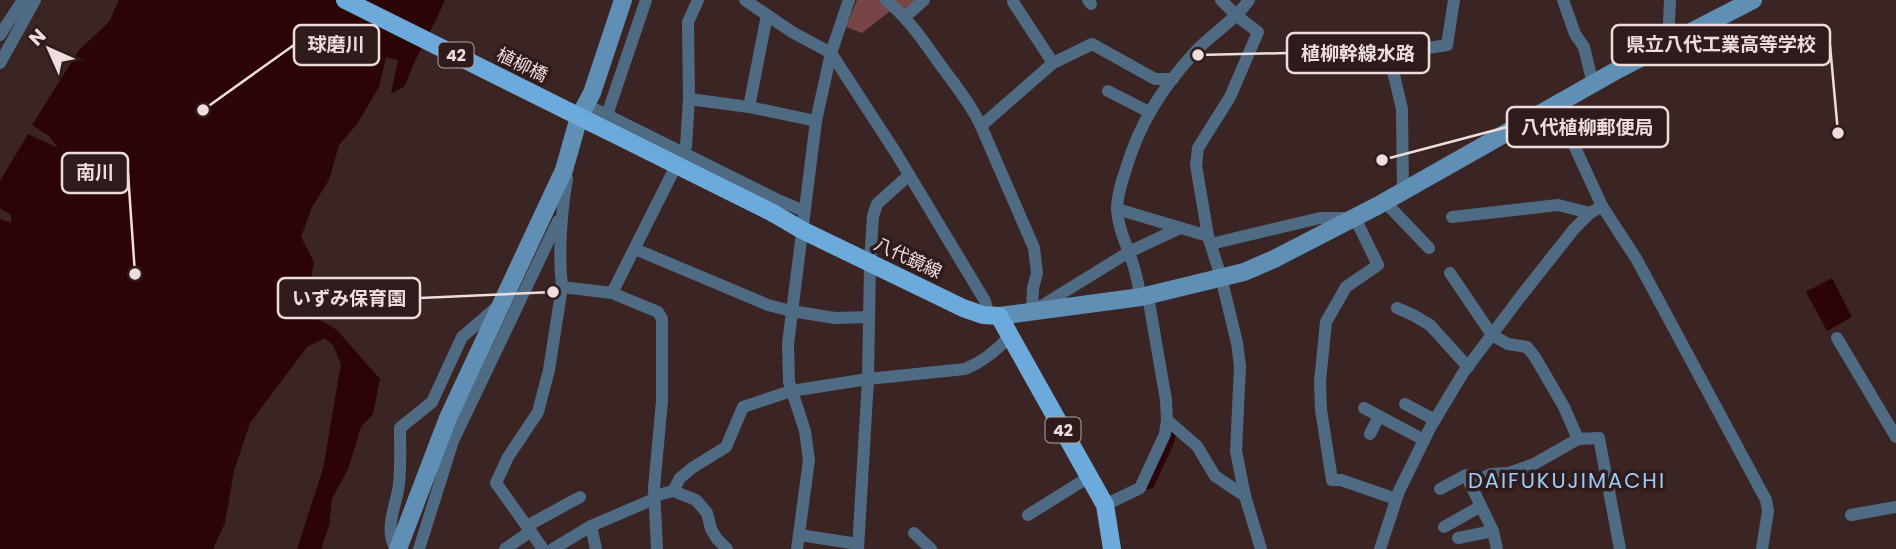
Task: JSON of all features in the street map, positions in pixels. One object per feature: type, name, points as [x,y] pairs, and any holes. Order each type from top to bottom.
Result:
[{"type":"main road","name":"植柳橋","points":[[345,0],[586,114]]},
{"type":"main road","name":"八代鏡線","points":[[586,114],[802,230],[962,308],[991,315]]},
{"type":"main road","name":"42","points":[[991,315],[1010,336],[1105,505],[1112,549]]},
{"type":"street","points":[[0,35],[23,0]]},
{"type":"street","points":[[0,63],[35,0]]},
{"type":"street","points":[[502,302],[463,337],[432,402],[400,428],[399,485],[392,511],[392,543],[397,549],[448,418],[564,170],[586,114],[623,0]]},
{"type":"street","points":[[586,114],[646,0]]},
{"type":"street","points":[[612,293],[686,146],[689,99],[688,22],[698,0]]},
{"type":"street","points":[[745,0],[792,32],[831,53],[960,256],[991,315],[1145,296],[1244,272],[1355,218],[1668,43],[1754,0]]},
{"type":"street","points":[[797,549],[809,460],[805,430],[791,391],[788,344],[791,311],[817,121],[831,53],[849,0]]},
{"type":"street","points":[[886,0],[905,17],[973,109],[981,126],[1034,248],[1037,273],[1032,312]]},
{"type":"street","points":[[905,17],[924,0]]},
{"type":"street","points":[[1222,0],[1258,32],[1230,97],[1198,148],[1196,165],[1209,240],[1237,344],[1240,366],[1236,451],[1244,496],[1261,549]]},
{"type":"street","points":[[1105,505],[1140,488],[1165,434],[1167,420],[1166,400],[1145,296],[1120,231],[1117,209],[1119,192],[1129,157],[1149,112],[1207,40],[1237,16],[1249,0]]},
{"type":"street","points":[[1403,192],[1402,109],[1389,54],[1447,45],[1454,0]]},
{"type":"street","points":[[1563,0],[1574,34],[1584,47],[1593,84]]},
{"type":"street","points":[[1668,43],[1670,0]]},
{"type":"street","points":[[1013,2],[1053,63]]},
{"type":"street","points":[[749,107],[767,15]]},
{"type":"street","points":[[981,126],[1053,63],[1092,44],[1155,79],[1173,79]]},
{"type":"street","points":[[1108,91],[1149,112]]},
{"type":"street","points":[[689,99],[749,107],[817,121]]},
{"type":"street","points":[[1555,106],[1596,210],[1637,260],[1766,500],[1768,511],[1762,549]]},
{"type":"street","points":[[586,114],[683,153],[804,211]]},
{"type":"street","points":[[543,549],[496,483],[508,457],[538,412],[549,370],[562,287],[559,256],[561,214],[567,178],[564,170]]},
{"type":"street","points":[[799,535],[858,547],[874,209],[909,175]]},
{"type":"street","points":[[1385,202],[1429,248]]},
{"type":"street","points":[[1452,217],[1558,205],[1596,210]]},
{"type":"street","points":[[1117,209],[1180,228],[1209,240],[1320,218],[1355,218]]},
{"type":"street","points":[[1380,549],[1396,499],[1424,440],[1468,367],[1552,256],[1596,210]]},
{"type":"street","points":[[419,549],[453,441],[561,214]]},
{"type":"street","points":[[1355,218],[1378,265],[1346,286],[1325,322],[1320,381],[1326,445],[1332,481],[1341,480],[1396,499]]},
{"type":"street","points":[[1032,312],[1129,252],[1180,228]]},
{"type":"street","points":[[635,249],[768,305],[835,318],[869,317]]},
{"type":"street","points":[[1450,273],[1492,335],[1508,344],[1527,347],[1535,357],[1564,407],[1578,439]]},
{"type":"street","points":[[562,287],[612,293],[658,312],[662,319],[662,401],[654,497],[657,549]]},
{"type":"street","points":[[1397,308],[1430,325],[1468,367]]},
{"type":"street","points":[[673,491],[680,478],[692,468],[726,447],[743,407],[791,391],[867,379],[965,369],[988,356],[1010,336]]},
{"type":"street","points":[[1837,338],[1896,437]]},
{"type":"street","points":[[1405,404],[1435,420]]},
{"type":"street","points":[[1364,408],[1424,440]]},
{"type":"street","points":[[1370,434],[1379,416]]},
{"type":"street","points":[[1167,420],[1197,446],[1215,476],[1244,496]]},
{"type":"street","points":[[1470,484],[1491,474],[1509,473],[1534,464],[1578,439],[1599,438],[1620,549]]},
{"type":"street","points":[[1440,489],[1466,475],[1493,531],[1497,549]]},
{"type":"street","points":[[1028,515],[1089,477]]},
{"type":"street","points":[[553,549],[591,526],[673,491],[696,500],[704,507],[711,529],[727,549]]},
{"type":"street","points":[[505,549],[529,529],[580,497]]},
{"type":"street","points":[[1444,527],[1481,506]]},
{"type":"street","points":[[1851,515],[1896,507]]},
{"type":"street","points":[[406,526],[407,549]]},
{"type":"street","points":[[591,526],[596,549]]},
{"type":"street","points":[[1458,538],[1493,531]]},
{"type":"street","points":[[914,533],[931,549]]},
{"type":"shaded area","points":[[119,0],[445,0],[405,86],[391,94],[398,60],[386,57],[379,87],[357,124],[339,145],[329,180],[312,207],[301,237],[314,262],[311,278],[318,299],[305,315],[337,330],[380,379],[373,414],[361,427],[348,469],[332,499],[329,526],[321,549],[297,549],[323,469],[341,364],[333,345],[325,338],[307,347],[250,423],[234,471],[225,523],[213,549],[0,549],[0,219],[11,223],[11,215],[0,208],[0,181],[28,134],[58,148],[49,136],[32,125],[79,50],[109,22]]},
{"type":"shaded area","points":[[857,0],[921,0],[906,13],[890,11],[862,33],[846,27]]},
{"type":"shaded area","points":[[1832,278],[1852,317],[1827,331],[1806,292]]},
{"type":"waterway","points":[[1149,483],[1169,439],[1171,424]]},
{"type":"place","name":"植柳幹線水路","points":[[1198,55]]},
{"type":"place","name":"球磨川","points":[[203,110]]},
{"type":"place","name":"県立八代工業高等学校","points":[[1838,133]]},
{"type":"place","name":"八代植柳郵便局","points":[[1382,160]]},
{"type":"place","name":"南川","points":[[135,274]]},
{"type":"place","name":"いずみ保育園","points":[[553,292]]},
{"type":"district","name":"DAIFUKUJIMACHI","points":[[1567,481]]}]
